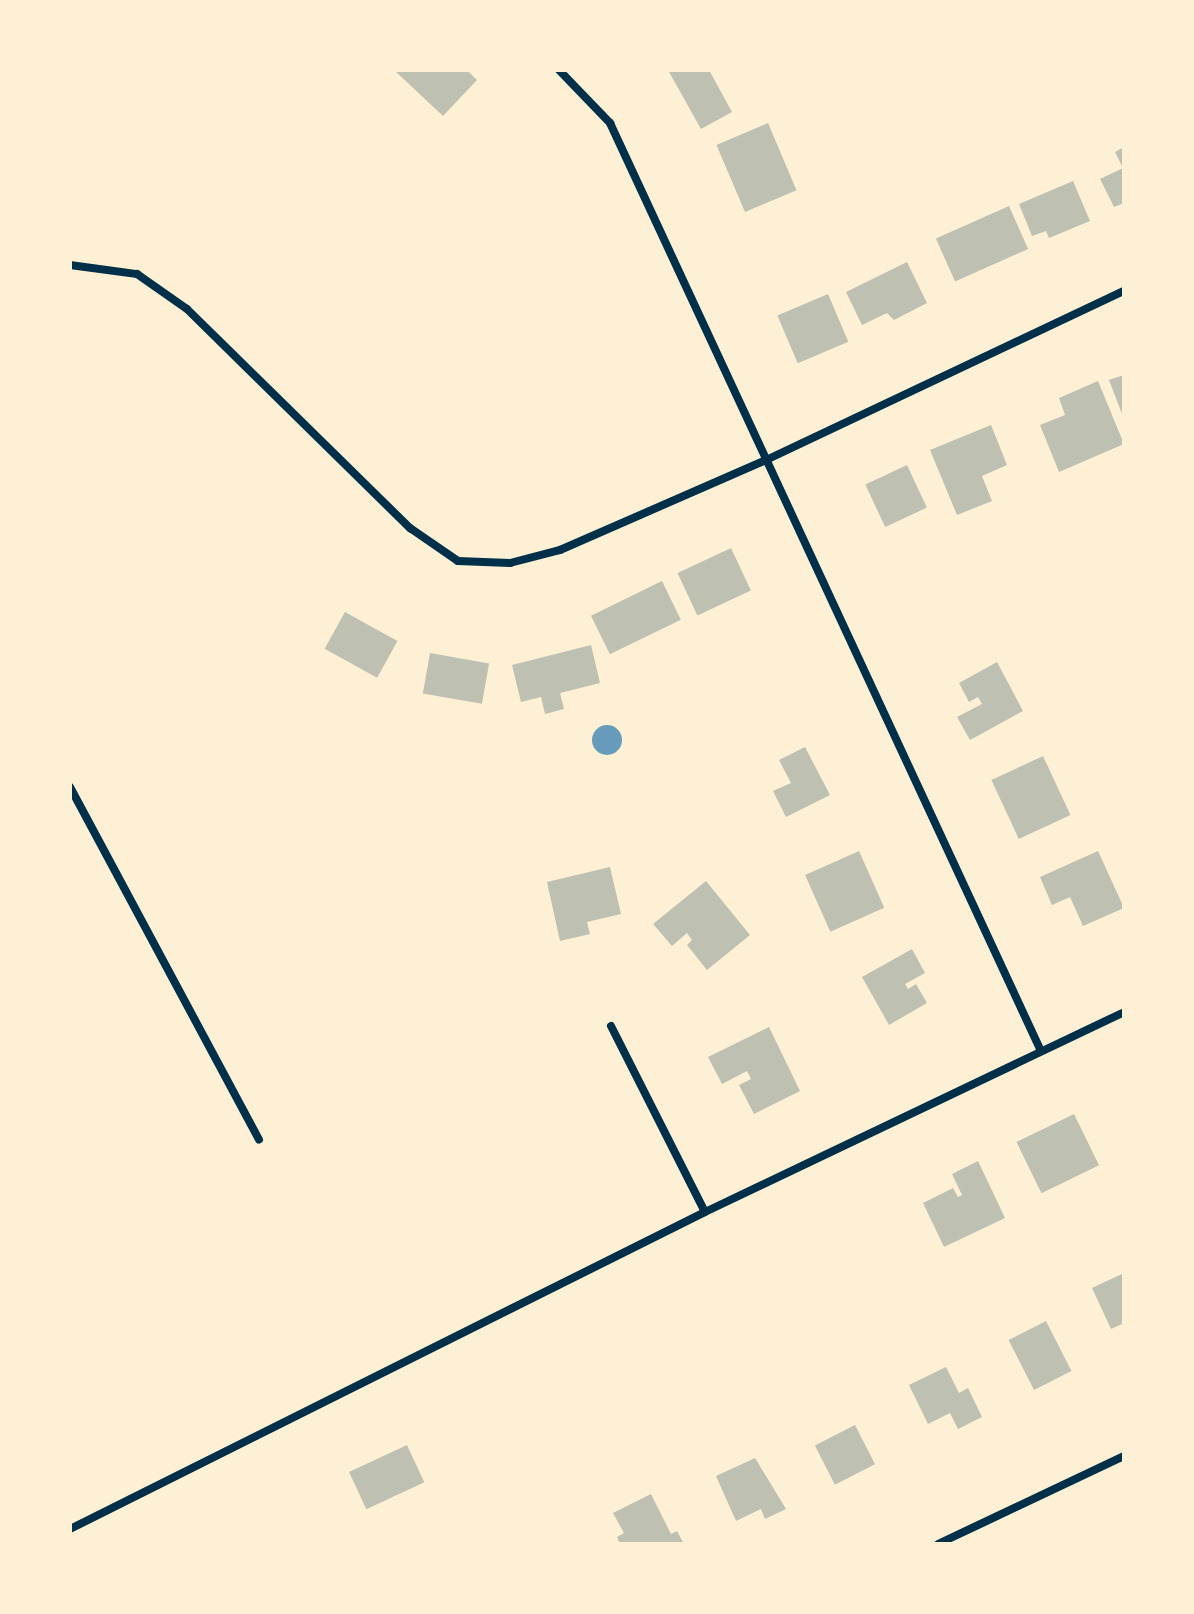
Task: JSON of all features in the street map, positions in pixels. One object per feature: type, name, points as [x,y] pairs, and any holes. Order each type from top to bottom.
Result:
[{"type":"street","points":[[559,70],[610,123],[764,461],[1041,1051]]},
{"type":"street","points":[[70,265],[137,274],[187,309],[410,528],[458,561],[510,563],[560,550],[764,461],[1124,291]]},
{"type":"street","points":[[70,787],[259,1140]]},
{"type":"street","points":[[70,1529],[705,1212],[1124,1012]]},
{"type":"street","points":[[611,1026],[705,1212]]},
{"type":"street","points":[[938,1544],[1124,1456]]},
{"type":"water","points":[[607,725],[618,729],[622,740],[618,751],[607,755],[596,751],[592,740],[596,729]]},
{"type":"building","points":[[394,70],[467,70],[477,80],[443,116]]},
{"type":"building","points":[[668,70],[709,70],[732,112],[701,129]]},
{"type":"building","points":[[768,123],[797,190],[745,212],[716,145]]},
{"type":"building","points":[[1124,147],[1124,203],[1114,207],[1100,179],[1123,168],[1115,152]]},
{"type":"building","points":[[1073,181],[1090,221],[1049,238],[1046,231],[1032,236],[1019,204]]},
{"type":"building","points":[[1009,206],[1028,249],[955,281],[936,239]]},
{"type":"building","points":[[907,262],[927,303],[894,320],[887,313],[862,325],[846,292]]},
{"type":"building","points":[[828,294],[848,342],[798,363],[777,315]]},
{"type":"building","points":[[1124,375],[1124,419],[1109,380]]},
{"type":"building","points":[[1098,381],[1124,444],[1059,472],[1040,425],[1065,415],[1059,398]]},
{"type":"building","points":[[991,425],[1007,465],[982,476],[992,501],[957,515],[930,450]]},
{"type":"building","points":[[907,465],[927,508],[885,527],[865,484]]},
{"type":"building","points":[[731,548],[751,591],[697,616],[678,573]]},
{"type":"building","points":[[662,581],[681,620],[610,654],[591,616]]},
{"type":"building","points":[[345,612],[397,641],[377,678],[325,649]]},
{"type":"building","points":[[591,645],[600,683],[560,693],[564,709],[545,714],[541,697],[521,702],[512,665]]},
{"type":"building","points":[[430,653],[489,663],[482,704],[423,693]]},
{"type":"building","points":[[997,662],[1023,711],[970,740],[957,717],[982,704],[978,697],[969,702],[959,683]]},
{"type":"building","points":[[805,747],[830,795],[786,817],[773,791],[791,783],[779,760]]},
{"type":"building","points":[[1043,756],[1070,815],[1019,839],[991,780]]},
{"type":"building","points":[[859,851],[884,908],[830,932],[805,875]]},
{"type":"building","points":[[1098,851],[1124,908],[1083,926],[1070,897],[1052,905],[1040,877]]},
{"type":"building","points":[[610,867],[621,914],[587,922],[590,934],[560,941],[547,882]]},
{"type":"building","points":[[706,881],[750,935],[707,970],[687,945],[692,940],[687,933],[672,946],[653,924]]},
{"type":"building","points":[[912,949],[925,973],[905,984],[908,989],[916,984],[927,1003],[889,1025],[862,977]]},
{"type":"building","points":[[769,1027],[800,1091],[754,1114],[739,1085],[751,1079],[747,1071],[722,1084],[708,1057]]},
{"type":"building","points":[[1074,1114],[1099,1165],[1041,1193],[1016,1142]]},
{"type":"building","points":[[978,1161],[1005,1218],[944,1247],[923,1203],[953,1188],[958,1197],[962,1195],[952,1174]]},
{"type":"building","points":[[1124,1273],[1124,1323],[1111,1329],[1092,1288]]},
{"type":"building","points":[[1046,1321],[1071,1371],[1034,1390],[1009,1340]]},
{"type":"building","points":[[946,1367],[959,1393],[968,1388],[982,1417],[958,1429],[950,1413],[928,1424],[909,1385]]},
{"type":"building","points":[[855,1425],[875,1464],[835,1485],[815,1445]]},
{"type":"building","points":[[407,1445],[424,1482],[366,1509],[349,1472]]},
{"type":"building","points":[[755,1458],[786,1509],[765,1519],[761,1509],[736,1521],[716,1476]]},
{"type":"building","points":[[651,1494],[671,1534],[677,1531],[684,1544],[620,1544],[617,1537],[624,1533],[613,1513]]}]
